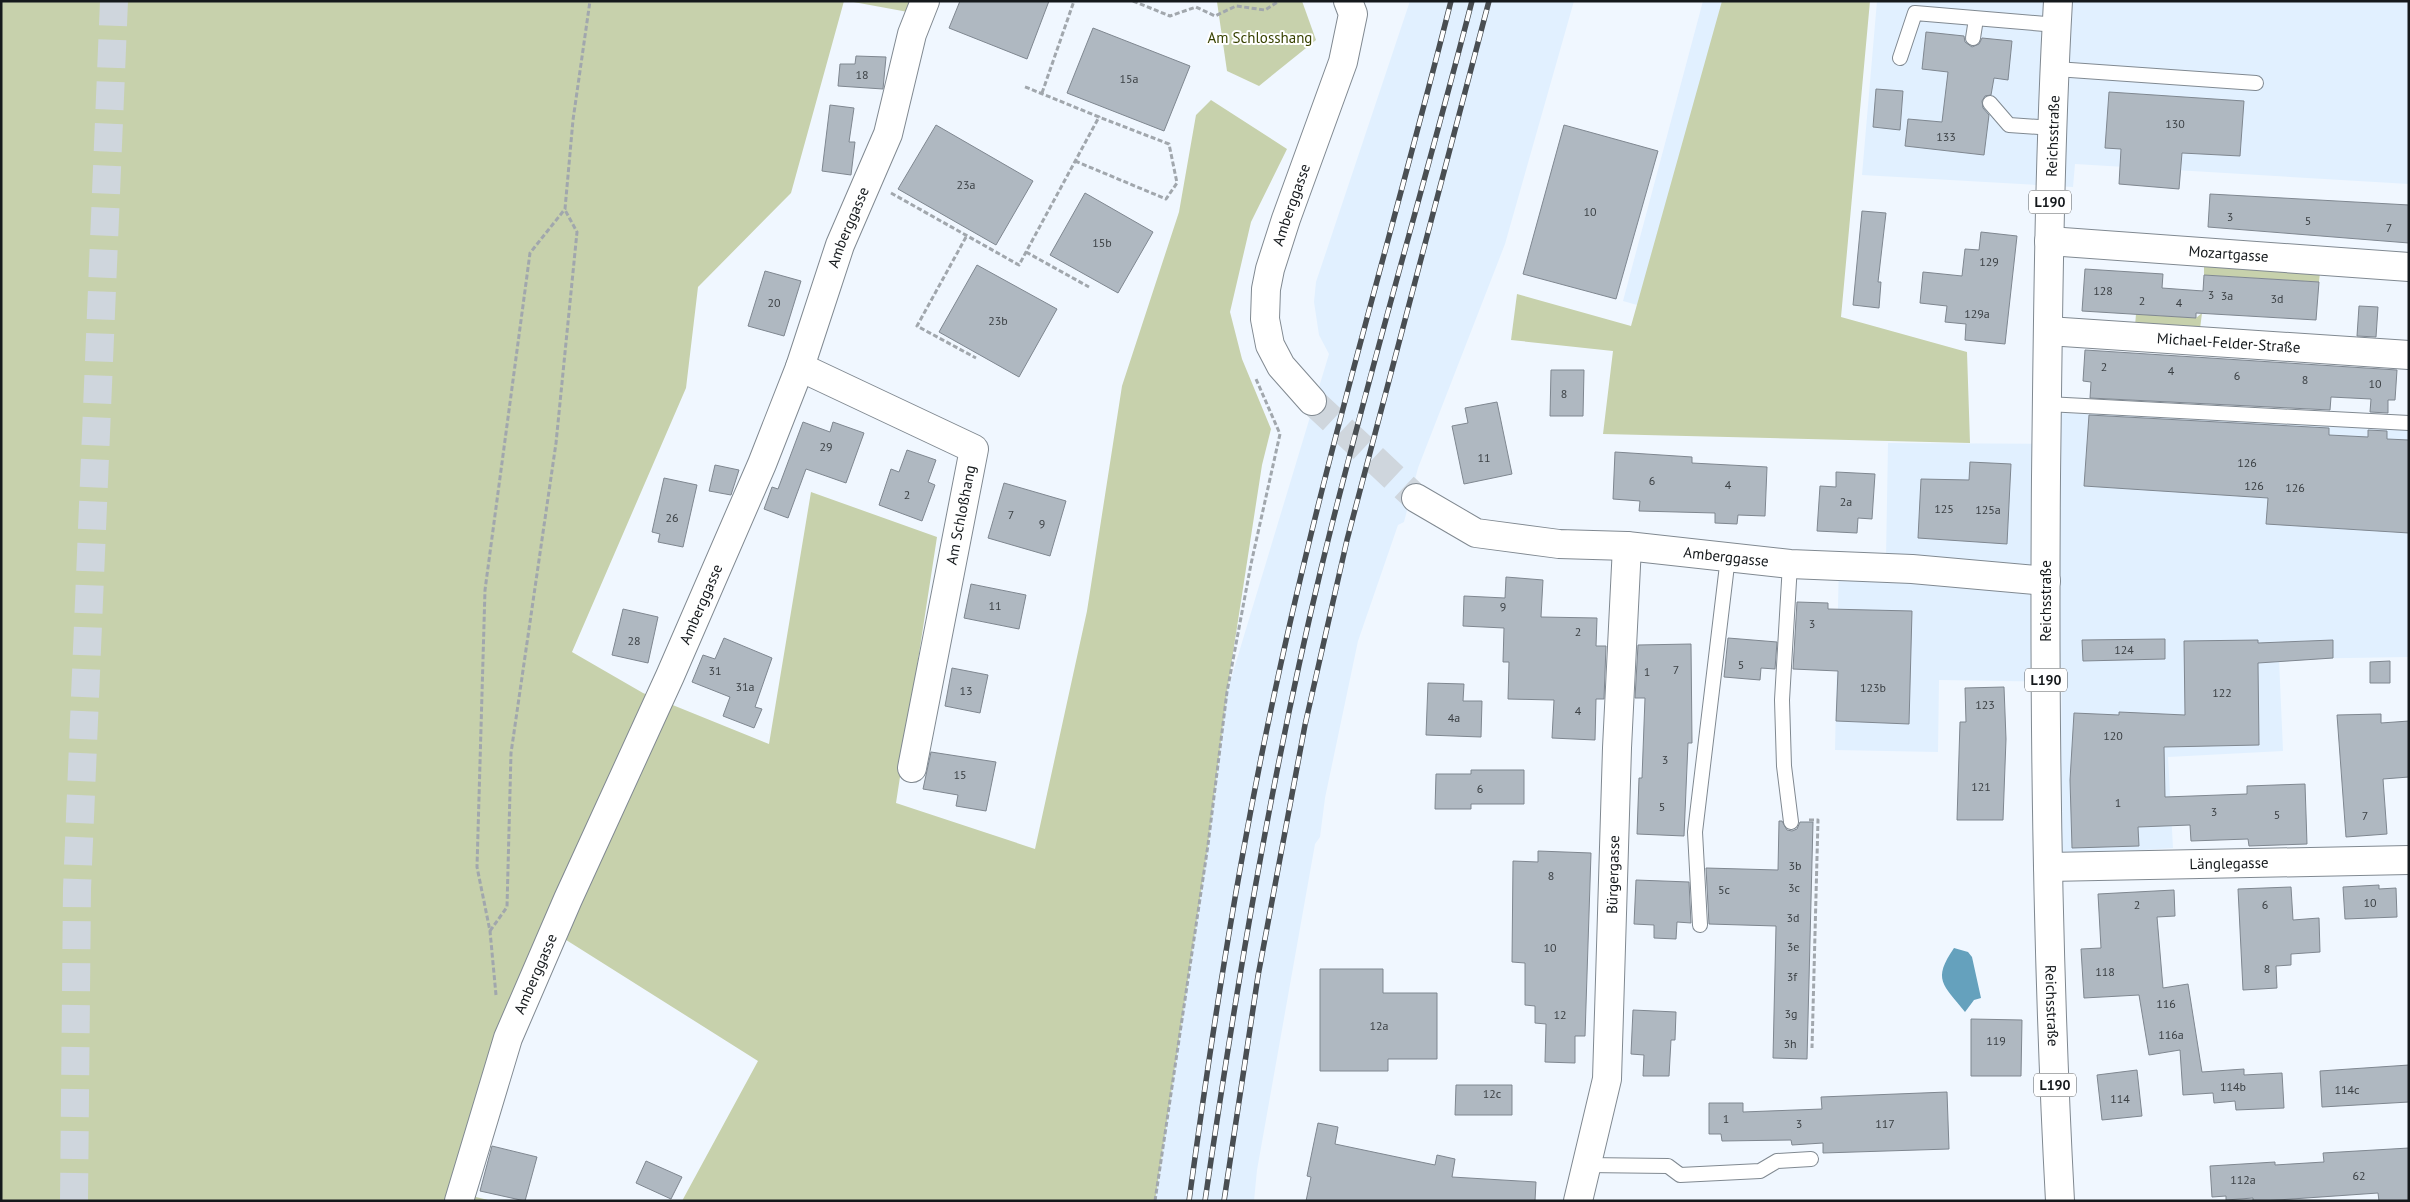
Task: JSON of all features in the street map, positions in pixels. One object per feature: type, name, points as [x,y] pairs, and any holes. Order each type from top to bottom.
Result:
[{"type":"street","name":"Amberggasse","points":[[459,1201],[508,1038],[572,890],[670,676],[762,464],[800,368],[840,245],[888,134],[912,34],[925,1]]},
{"type":"street","name":"Amberggasse","points":[[1312,400],[1281,366],[1270,345],[1265,318],[1266,289],[1270,269],[1286,219],[1344,62],[1353,14],[1348,1]]},
{"type":"street","name":"Reichsstraße","points":[[2057,13],[2049,241],[2046,778],[2060,1201]]},
{"type":"street","name":"Mozartgasse","points":[[2049,241],[2409,267]]},
{"type":"street","name":"Michael-Felder-Straße","points":[[2048,332],[2409,355]]},
{"type":"street","name":"Am Schloßhang","points":[[800,368],[974,449],[912,768]]},
{"type":"street","name":"Amberggasse","points":[[1416,498],[1476,533],[1559,544],[1627,546],[1790,564],[1912,570],[2046,581]]},
{"type":"street","name":"Bürgergasse","points":[[1578,1201],[1607,1079],[1617,748],[1627,546]]},
{"type":"street","name":"Länglegasse","points":[[2048,868],[2409,860]]},
{"type":"lane","points":[[1900,58],[1915,13],[1976,19],[2057,13]]},
{"type":"lane","points":[[1973,38],[1976,19]]},
{"type":"lane","points":[[2056,70],[2256,83]]},
{"type":"lane","points":[[1990,103],[2009,126],[2053,128]]},
{"type":"lane","points":[[2047,404],[2409,423]]},
{"type":"lane","points":[[1700,925],[1695,832],[1728,557]]},
{"type":"lane","points":[[1790,564],[1782,700],[1784,766],[1796,820]]},
{"type":"lane","points":[[1586,1165],[1668,1166],[1680,1175],[1760,1171],[1776,1161],[1811,1159]]},
{"type":"path","points":[[497,997],[490,931],[477,867],[485,590],[530,253],[565,210],[574,120],[590,1]]},
{"type":"path","points":[[1042,93],[1074,1]]},
{"type":"path","points":[[1133,1],[1170,16],[1196,7],[1215,16],[1236,6],[1265,10],[1279,1]]},
{"type":"path","points":[[1023,86],[1169,144],[1177,183],[1166,199],[1075,161]]},
{"type":"path","points":[[868,180],[966,237],[1019,265],[1099,117]]},
{"type":"path","points":[[490,931],[508,907],[511,752],[556,443],[577,232],[565,210]]},
{"type":"path","points":[[966,237],[917,326],[976,358]]},
{"type":"path","points":[[1026,252],[1089,287]]},
{"type":"path","points":[[1155,1201],[1206,854],[1227,692],[1251,564],[1280,434],[1261,394],[1255,375]]},
{"type":"path","points":[[1796,820],[1818,820],[1812,1048]]},
{"type":"shaded area","points":[[1410,1],[1574,1],[1505,244],[1418,468],[1404,522],[1398,525],[1358,641],[1325,798],[1320,837],[1315,844],[1257,1170],[1254,1201],[1155,1201],[1208,845],[1227,692],[1329,354],[1319,335],[1314,302],[1316,282]]},
{"type":"shaded area","points":[[1703,1],[1725,1],[1715,42],[1637,305],[1623,301]]},
{"type":"shaded area","points":[[1877,1],[2409,1],[2409,184],[2075,164],[2073,187],[1862,175]]},
{"type":"shaded area","points":[[2058,413],[2409,423],[2409,657],[2279,659],[2283,751],[2168,757],[2173,848],[2058,856],[2062,682],[1939,680],[1938,752],[1835,750],[1839,559],[1886,559],[1888,443],[2060,444]]},
{"type":"green space","points":[[1,1],[844,1],[791,193],[698,287],[686,388],[572,652],[643,693],[769,744],[811,492],[937,537],[896,803],[1035,849],[1087,611],[1122,386],[1179,212],[1196,115],[1211,100],[1287,149],[1251,222],[1230,312],[1242,359],[1271,429],[1262,465],[1227,692],[1208,845],[1155,1201],[682,1201],[758,1061],[544,926],[460,1193],[492,1201],[1,1201]]},
{"type":"green space","points":[[848,1],[913,1],[908,12]]},
{"type":"green space","name":"Am Schlosshang","points":[[1302,1],[1316,40],[1259,86],[1227,71],[1217,2]]},
{"type":"green space","points":[[1722,1],[1870,1],[1841,317],[1967,352],[1970,443],[1603,434],[1613,351],[1511,340],[1517,294],[1631,326]]},
{"type":"green space","points":[[2204,264],[2320,272],[2319,282],[2204,275]]},
{"type":"green space","points":[[2202,313],[2200,329],[2135,326],[2136,314],[2196,318]]},
{"type":"water","points":[[1954,948],[1968,952],[1972,957],[1981,998],[1974,1000],[1965,1012],[1943,982],[1943,968]]},
{"type":"building","points":[[960,1],[1049,1],[1027,59],[949,28]]},
{"type":"building","points":[[1093,28],[1190,66],[1164,131],[1067,93]]},
{"type":"building","points":[[1926,32],[1964,36],[1965,42],[1972,47],[1979,44],[1982,38],[2012,41],[2008,80],[1994,78],[1991,95],[1985,96],[1982,101],[1983,108],[1989,115],[1984,155],[1905,146],[1908,119],[1942,122],[1948,72],[1922,69]]},
{"type":"building","points":[[856,56],[886,57],[883,89],[838,86],[840,64],[855,64]]},
{"type":"building","points":[[1876,89],[1903,91],[1900,130],[1873,127]]},
{"type":"building","points":[[2109,92],[2244,101],[2240,156],[2182,153],[2179,189],[2119,184],[2121,149],[2105,148]]},
{"type":"building","points":[[830,105],[854,108],[849,142],[855,142],[851,175],[822,171]]},
{"type":"building","points":[[936,125],[1033,181],[996,245],[898,189]]},
{"type":"building","points":[[1564,125],[1658,151],[1616,299],[1523,274]]},
{"type":"building","points":[[1085,193],[1153,232],[1118,293],[1050,255]]},
{"type":"building","points":[[2210,194],[2409,205],[2409,243],[2208,227]]},
{"type":"building","points":[[1862,211],[1886,213],[1878,282],[1881,282],[1879,308],[1853,305]]},
{"type":"building","points":[[1981,232],[2017,236],[2005,344],[1965,340],[1966,324],[1945,322],[1947,306],[1920,303],[1923,272],[1962,276],[1965,249],[1979,250]]},
{"type":"building","points":[[977,265],[1057,309],[1019,377],[939,332]]},
{"type":"building","points":[[2085,269],[2163,274],[2162,288],[2203,291],[2204,275],[2319,282],[2316,320],[2196,313],[2196,318],[2082,311]]},
{"type":"building","points":[[765,271],[801,281],[784,336],[748,326]]},
{"type":"building","points":[[2359,306],[2378,307],[2376,337],[2357,336]]},
{"type":"building","points":[[2085,350],[2397,370],[2395,400],[2388,400],[2388,413],[2370,412],[2371,399],[2331,397],[2330,410],[2090,398],[2091,382],[2083,381]]},
{"type":"building","points":[[1551,370],[1584,370],[1583,416],[1550,416]]},
{"type":"building","points":[[1497,402],[1512,474],[1464,484],[1452,426],[1468,423],[1465,408]]},
{"type":"building","points":[[2089,415],[2329,428],[2329,435],[2368,437],[2368,430],[2387,431],[2387,439],[2409,440],[2409,533],[2266,524],[2268,498],[2084,486]]},
{"type":"building","points":[[803,422],[830,432],[833,422],[864,433],[846,483],[806,469],[788,518],[764,509],[772,487],[778,489]]},
{"type":"building","points":[[907,450],[936,460],[928,482],[935,485],[922,521],[879,505],[891,469],[899,472]]},
{"type":"building","points":[[1615,452],[1692,457],[1692,463],[1767,467],[1765,516],[1738,515],[1737,524],[1715,523],[1715,513],[1639,511],[1640,501],[1613,499]]},
{"type":"building","points":[[1970,462],[2011,464],[2007,544],[1918,538],[1921,479],[1969,480]]},
{"type":"building","points":[[715,465],[739,470],[731,495],[709,491]]},
{"type":"building","points":[[1836,472],[1875,474],[1872,519],[1858,518],[1857,533],[1817,531],[1820,486],[1836,487]]},
{"type":"building","points":[[664,478],[697,485],[683,547],[658,542],[660,534],[652,532]]},
{"type":"building","points":[[1004,483],[1066,501],[1050,556],[988,538]]},
{"type":"building","points":[[1506,577],[1543,580],[1541,617],[1597,618],[1596,646],[1606,646],[1604,699],[1596,699],[1595,740],[1552,738],[1554,700],[1508,699],[1509,662],[1503,662],[1504,628],[1463,626],[1464,596],[1505,598]]},
{"type":"building","points":[[971,584],[1026,595],[1019,629],[964,618]]},
{"type":"building","points":[[1797,602],[1828,603],[1828,609],[1912,611],[1909,724],[1836,721],[1838,671],[1793,669]]},
{"type":"building","points":[[623,609],[658,617],[648,663],[612,655]]},
{"type":"building","points":[[724,638],[772,658],[755,707],[762,709],[754,728],[723,716],[730,697],[692,682],[703,655],[715,659]]},
{"type":"building","points":[[1728,638],[1777,642],[1775,669],[1761,668],[1760,680],[1724,677]]},
{"type":"building","points":[[2165,639],[2165,659],[2083,661],[2082,640]]},
{"type":"building","points":[[2258,640],[2258,643],[2333,640],[2333,658],[2258,663],[2259,745],[2164,747],[2165,797],[2247,794],[2247,786],[2305,784],[2307,844],[2249,846],[2248,839],[2191,841],[2190,825],[2138,827],[2139,846],[2072,848],[2070,780],[2074,713],[2119,715],[2119,712],[2185,715],[2184,641]]},
{"type":"building","points":[[1691,644],[1692,743],[1688,743],[1684,836],[1637,834],[1639,778],[1642,778],[1645,698],[1635,698],[1638,645]]},
{"type":"building","points":[[2390,661],[2390,683],[2370,683],[2370,662]]},
{"type":"building","points":[[952,668],[988,675],[980,713],[945,706]]},
{"type":"building","points":[[1428,683],[1464,684],[1463,701],[1482,701],[1481,737],[1426,735]]},
{"type":"building","points":[[2004,687],[2006,739],[2003,820],[1957,820],[1960,722],[1966,722],[1965,688]]},
{"type":"building","points":[[2381,714],[2381,723],[2409,721],[2409,777],[2383,779],[2387,834],[2346,837],[2337,715]]},
{"type":"building","points":[[931,752],[996,762],[986,811],[956,806],[958,795],[923,789]]},
{"type":"building","points":[[1471,770],[1524,770],[1524,804],[1471,804],[1471,809],[1435,809],[1436,774],[1471,774]]},
{"type":"building","points":[[1779,821],[1782,821],[1787,830],[1792,831],[1797,829],[1800,822],[1813,822],[1807,1059],[1773,1058],[1776,926],[1709,924],[1706,868],[1778,870]]},
{"type":"building","points":[[1538,851],[1591,853],[1585,1036],[1575,1036],[1575,1063],[1545,1062],[1546,1024],[1535,1023],[1535,1006],[1525,1005],[1525,963],[1512,962],[1513,861],[1538,862]]},
{"type":"building","points":[[1636,880],[1689,882],[1691,923],[1677,922],[1676,939],[1654,938],[1654,925],[1634,924]]},
{"type":"building","points":[[2379,885],[2379,889],[2396,888],[2397,917],[2345,919],[2343,887]]},
{"type":"building","points":[[2291,887],[2293,920],[2319,918],[2320,952],[2291,954],[2291,965],[2276,966],[2277,988],[2243,990],[2238,889]]},
{"type":"building","points":[[2174,890],[2175,916],[2157,917],[2163,988],[2188,984],[2202,1072],[2244,1069],[2244,1075],[2282,1073],[2284,1108],[2236,1110],[2235,1101],[2214,1103],[2213,1093],[2183,1095],[2180,1050],[2149,1055],[2139,995],[2084,998],[2081,949],[2101,948],[2098,894]]},
{"type":"building","points":[[1320,969],[1383,969],[1383,993],[1437,993],[1437,1059],[1388,1059],[1388,1071],[1320,1071]]},
{"type":"building","points":[[1633,1010],[1676,1012],[1675,1040],[1671,1040],[1669,1076],[1643,1076],[1644,1055],[1631,1054]]},
{"type":"building","points":[[1971,1019],[2022,1020],[2021,1076],[1971,1076]]},
{"type":"building","points":[[2409,1065],[2409,1102],[2322,1107],[2320,1071]]},
{"type":"building","points":[[2137,1070],[2142,1116],[2102,1120],[2097,1075]]},
{"type":"building","points":[[1456,1085],[1512,1085],[1512,1115],[1455,1115]]},
{"type":"building","points":[[1947,1092],[1949,1149],[1823,1153],[1823,1143],[1792,1145],[1791,1140],[1722,1141],[1721,1134],[1709,1134],[1709,1103],[1743,1103],[1743,1112],[1822,1109],[1821,1097]]},
{"type":"building","points":[[1318,1123],[1338,1127],[1335,1144],[1435,1165],[1437,1155],[1455,1159],[1452,1177],[1536,1182],[1535,1201],[1306,1201],[1311,1177],[1307,1176]]},
{"type":"building","points":[[492,1146],[537,1157],[525,1201],[480,1191]]},
{"type":"building","points":[[2409,1148],[2409,1201],[2379,1201],[2378,1193],[2263,1201],[2253,1201],[2253,1198],[2226,1200],[2226,1196],[2212,1197],[2210,1166],[2275,1162],[2275,1165],[2324,1162],[2323,1153]]},
{"type":"building","points":[[646,1161],[682,1177],[671,1199],[636,1183]]},
{"type":"tunnel","points":[[74,1201],[77,889],[114,1]]},
{"type":"tunnel","points":[[1312,401],[1416,498]]},
{"type":"railway","points":[[1189,1201],[1239,872],[1278,677],[1339,423],[1451,1]]},
{"type":"railway","points":[[1205,1201],[1229,1042],[1270,804],[1303,647],[1357,426],[1472,1]]},
{"type":"railway","points":[[1224,1201],[1258,976],[1305,725],[1347,540],[1489,1]]}]
